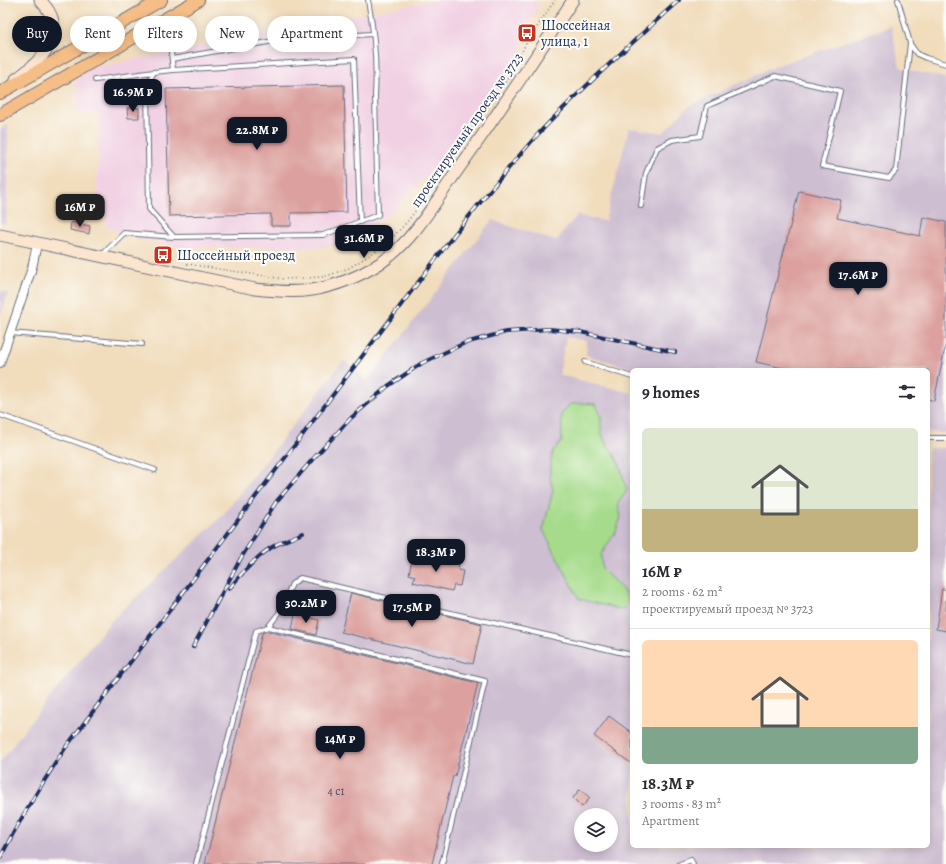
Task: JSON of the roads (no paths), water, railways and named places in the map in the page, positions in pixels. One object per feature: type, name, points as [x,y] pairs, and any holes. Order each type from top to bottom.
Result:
[{"type":"main road","points":[[0,92],[38,62],[50,44],[52,37],[52,23],[48,9],[40,0]]},
{"type":"main road","points":[[0,92],[161,0]]},
{"type":"main road","points":[[0,115],[198,0]]},
{"type":"main road","name":"проектируемый проезд № 3723","points":[[0,235],[255,289],[286,292],[312,290],[336,284],[383,261],[416,230],[522,80],[573,0]]},
{"type":"street","points":[[0,363],[32,268],[37,244]]},
{"type":"lane","points":[[99,257],[124,233],[174,237],[323,235],[378,214],[375,95],[376,80],[373,34],[368,0]]},
{"type":"lane","points":[[898,0],[910,43],[917,54],[946,64]]},
{"type":"lane","points":[[172,59],[285,39],[373,34]]},
{"type":"lane","points":[[641,206],[646,173],[656,148],[672,140],[700,136],[707,106],[775,76],[840,91],[822,166],[889,178],[896,170],[910,43]]},
{"type":"lane","points":[[171,52],[173,70]]},
{"type":"lane","points":[[96,80],[173,70],[354,59],[360,222]]},
{"type":"lane","points":[[154,72],[147,85],[149,209],[174,237]]},
{"type":"lane","points":[[10,333],[142,344]]},
{"type":"lane","points":[[585,362],[630,376]]},
{"type":"lane","points":[[0,415],[155,470]]},
{"type":"lane","points":[[930,438],[946,438]]},
{"type":"lane","points":[[268,627],[279,613],[292,584],[300,578],[630,655]]},
{"type":"lane","points":[[196,864],[256,631],[268,627],[485,681],[442,864]]},
{"type":"lane","points":[[680,864],[691,860],[692,864]]},
{"type":"railway","points":[[0,858],[15,829],[66,747],[454,235],[540,132],[591,81],[679,0]]},
{"type":"railway","points":[[193,647],[241,558],[276,502],[351,418],[388,386],[422,363],[465,343],[506,332],[549,329],[580,332],[675,352]]},
{"type":"railway","points":[[229,589],[263,553],[277,544],[303,533]]},
{"type":"place","name":"Шоссейная улица, 1","points":[[527,33]]},
{"type":"place","name":"Шоссейный проезд","points":[[163,255]]}]
